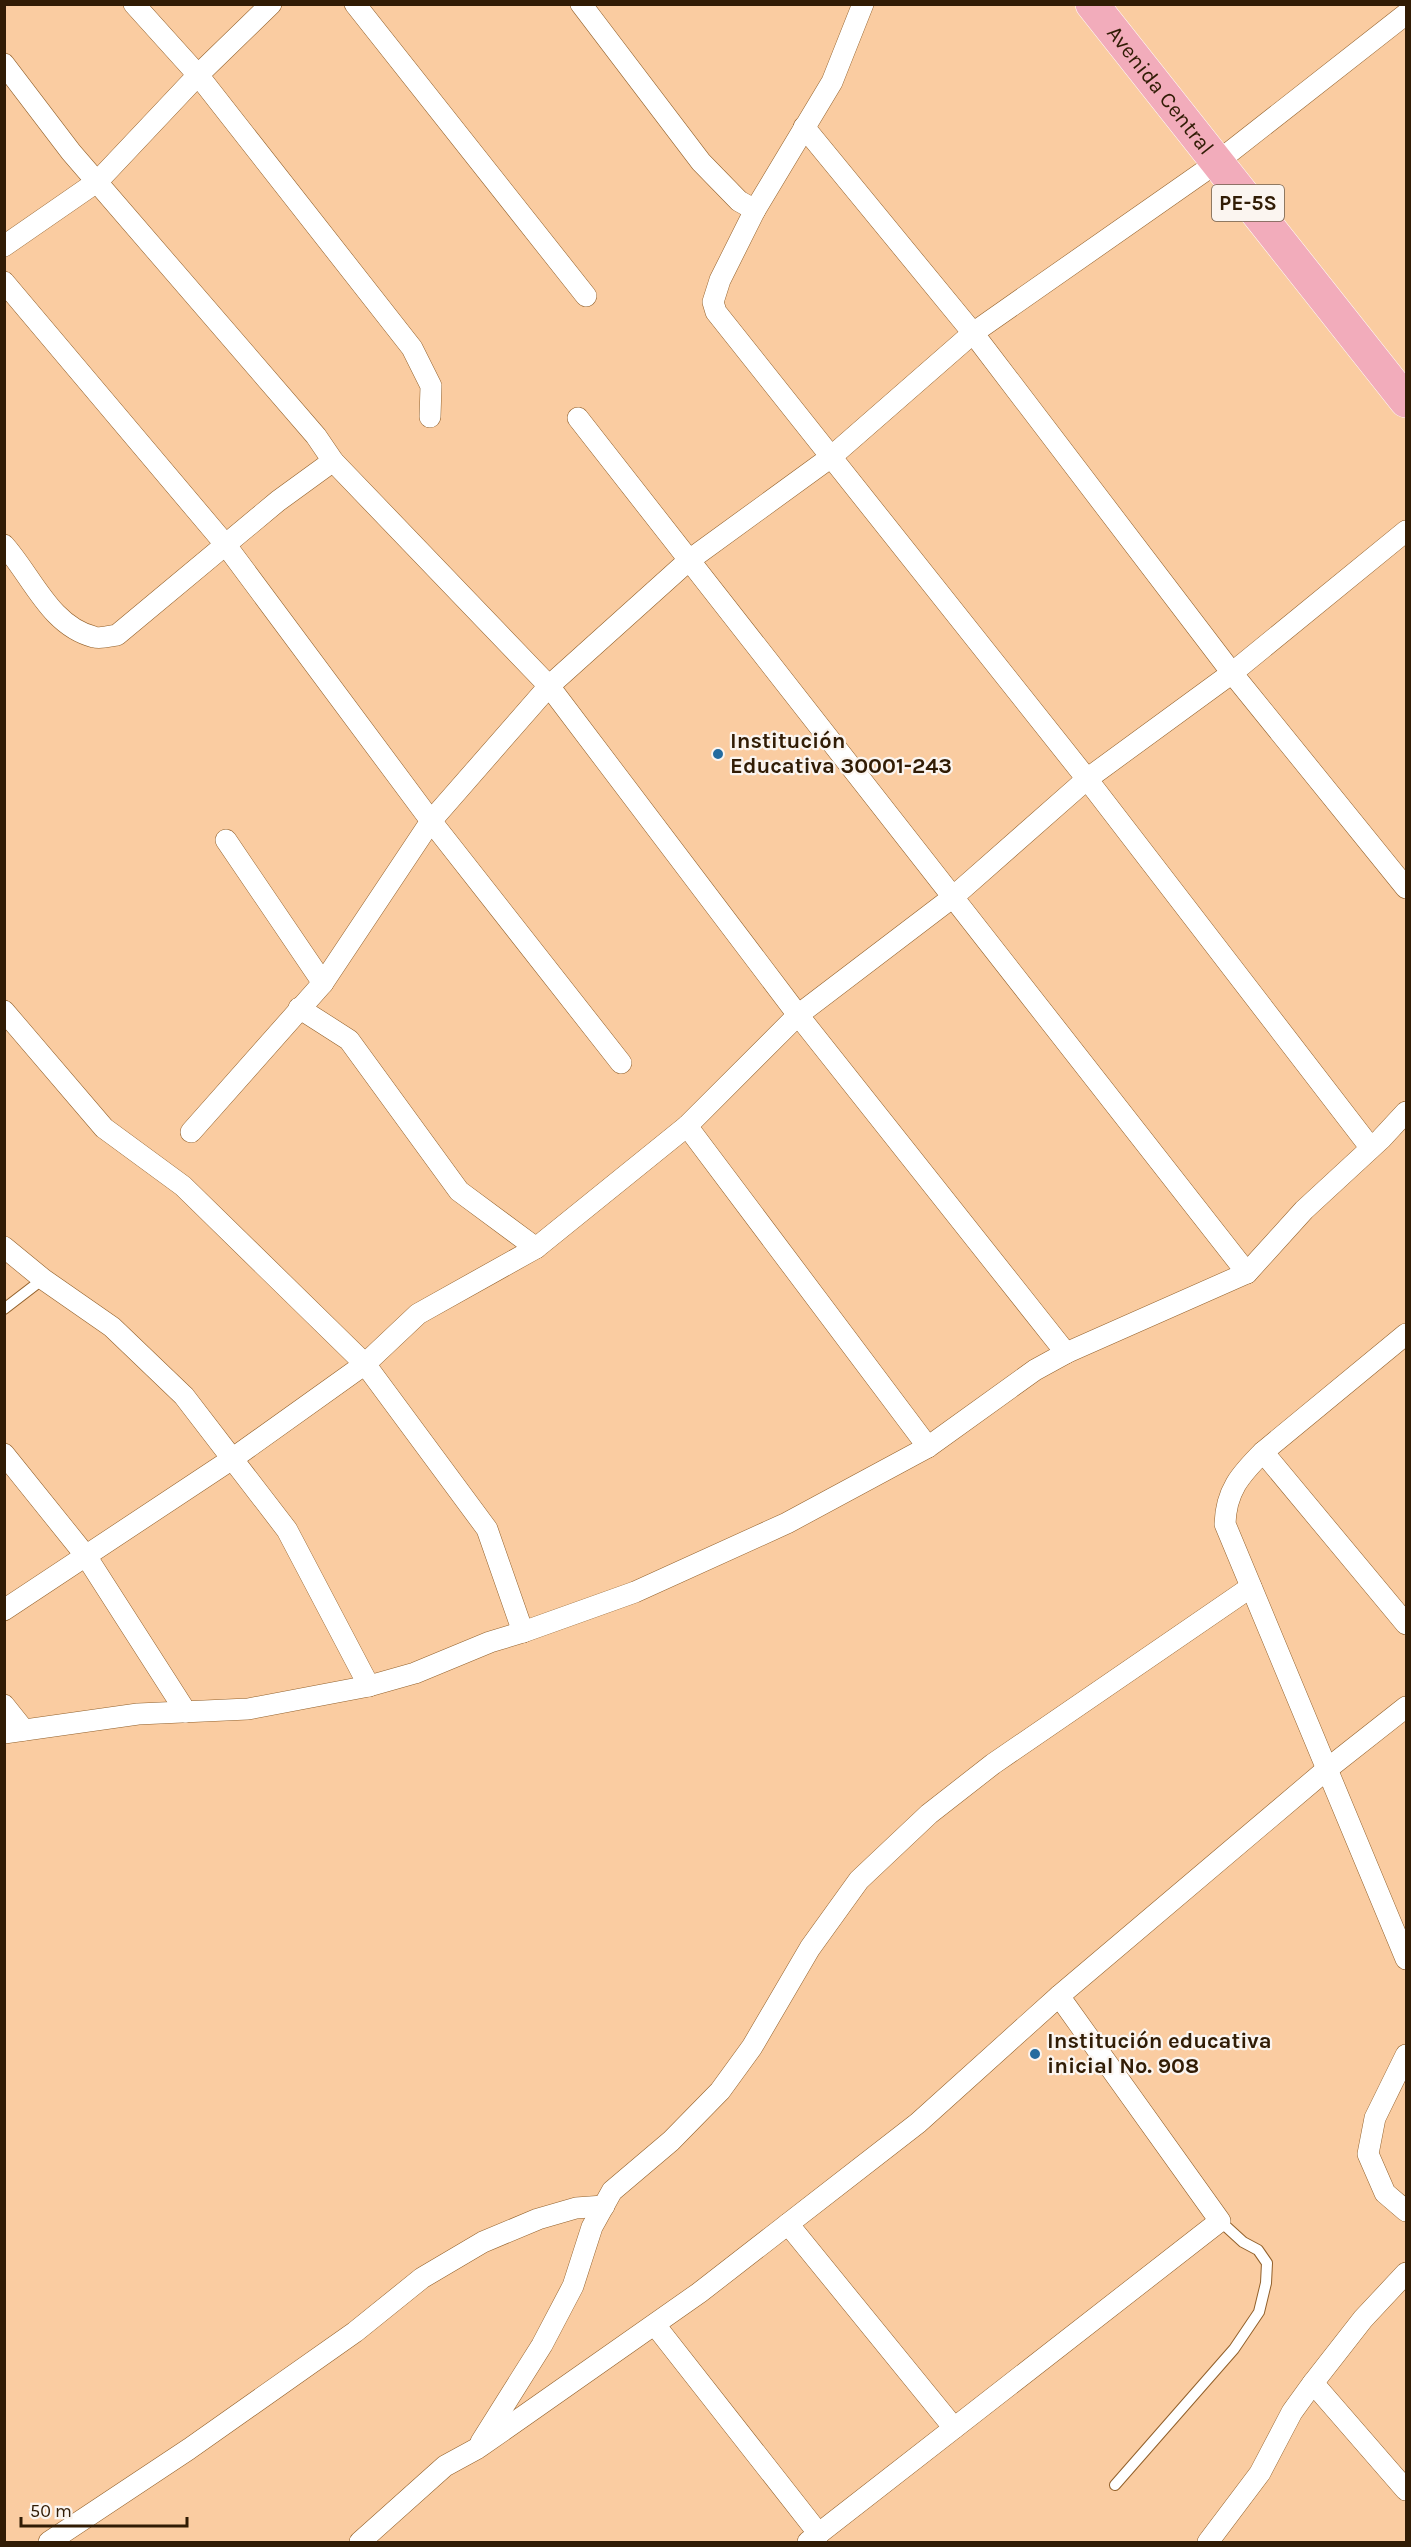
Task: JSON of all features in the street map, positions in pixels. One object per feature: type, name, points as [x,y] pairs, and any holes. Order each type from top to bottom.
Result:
[{"type":"highway","name":"Avenida Central","points":[[1092,4],[1407,401]]},
{"type":"street","points":[[134,4],[198,75],[412,348],[431,386],[430,417]]},
{"type":"street","points":[[4,246],[98,181],[198,75],[271,4]]},
{"type":"street","points":[[355,4],[586,296]]},
{"type":"street","points":[[581,4],[701,162],[739,201],[755,210]]},
{"type":"street","points":[[863,4],[832,82],[755,210],[720,280],[712,302],[716,312],[1088,779],[1370,1147]]},
{"type":"street","points":[[191,1132],[323,983],[431,820],[549,686],[688,561],[831,457],[973,333],[1216,163],[1407,14]]},
{"type":"street","points":[[4,64],[71,152],[316,436],[333,461],[549,686],[798,1015],[1066,1353]]},
{"type":"street","points":[[804,127],[973,333],[1232,673],[1407,888]]},
{"type":"street","points":[[4,282],[225,544],[431,820],[621,1063]]},
{"type":"street","points":[[578,418],[1247,1273]]},
{"type":"street","points":[[4,545],[47,605],[77,631],[96,638],[117,635],[278,501],[333,461]]},
{"type":"street","points":[[4,1610],[232,1459],[365,1364],[418,1314],[536,1248],[687,1126],[798,1015],[953,897],[1088,779],[1232,673],[1407,531]]},
{"type":"street","points":[[226,840],[323,983]]},
{"type":"street","points":[[299,1008],[349,1040],[459,1191],[536,1248]]},
{"type":"street","points":[[4,1011],[104,1128],[183,1186],[365,1364],[487,1528],[523,1632]]},
{"type":"street","points":[[4,1705],[14,1732],[138,1714],[248,1709],[369,1686],[415,1673],[490,1642],[635,1592],[787,1523],[928,1447],[1035,1370],[1066,1353],[1247,1273],[1304,1210],[1407,1112]]},
{"type":"street","points":[[687,1126],[928,1447]]},
{"type":"street","points":[[4,1247],[43,1279],[120,1334],[184,1396],[287,1530],[369,1686]]},
{"type":"street","points":[[1407,1334],[1263,1452],[1242,1473],[1225,1506],[1225,1524],[1407,1959]]},
{"type":"street","points":[[1263,1452],[1407,1624]]},
{"type":"street","points":[[4,1454],[86,1556],[186,1712]]},
{"type":"street","points":[[478,2448],[542,2345],[573,2286],[592,2227],[612,2191],[671,2141],[720,2091],[752,2047],[810,1948],[859,1880],[921,1821],[993,1764],[1251,1587]]},
{"type":"street","points":[[360,2542],[445,2466],[478,2448],[655,2325],[918,2123],[1059,1996],[1326,1770],[1407,1707]]},
{"type":"street","points":[[655,2325],[814,2538],[1220,2221],[1059,1996]]},
{"type":"street","points":[[1407,2055],[1375,2118],[1368,2154],[1385,2193],[1407,2211]]},
{"type":"street","points":[[49,2542],[189,2449],[355,2332],[422,2278],[483,2242],[538,2219],[576,2208],[604,2206]]},
{"type":"street","points":[[788,2224],[954,2428]]},
{"type":"street","points":[[1208,2542],[1260,2474],[1292,2412],[1313,2383],[1363,2319],[1407,2273]]},
{"type":"street","points":[[1313,2383],[1407,2490]]},
{"type":"lane","points":[[4,1310],[43,1279]]},
{"type":"lane","points":[[1114,2485],[1234,2349],[1258,2312],[1266,2283],[1267,2263],[1258,2250],[1243,2241],[1220,2221]]},
{"type":"place","name":"Institución Educativa 30001-243","points":[[718,754]]},
{"type":"place","name":"Institución educativa inicial No. 908","points":[[1035,2054]]}]
